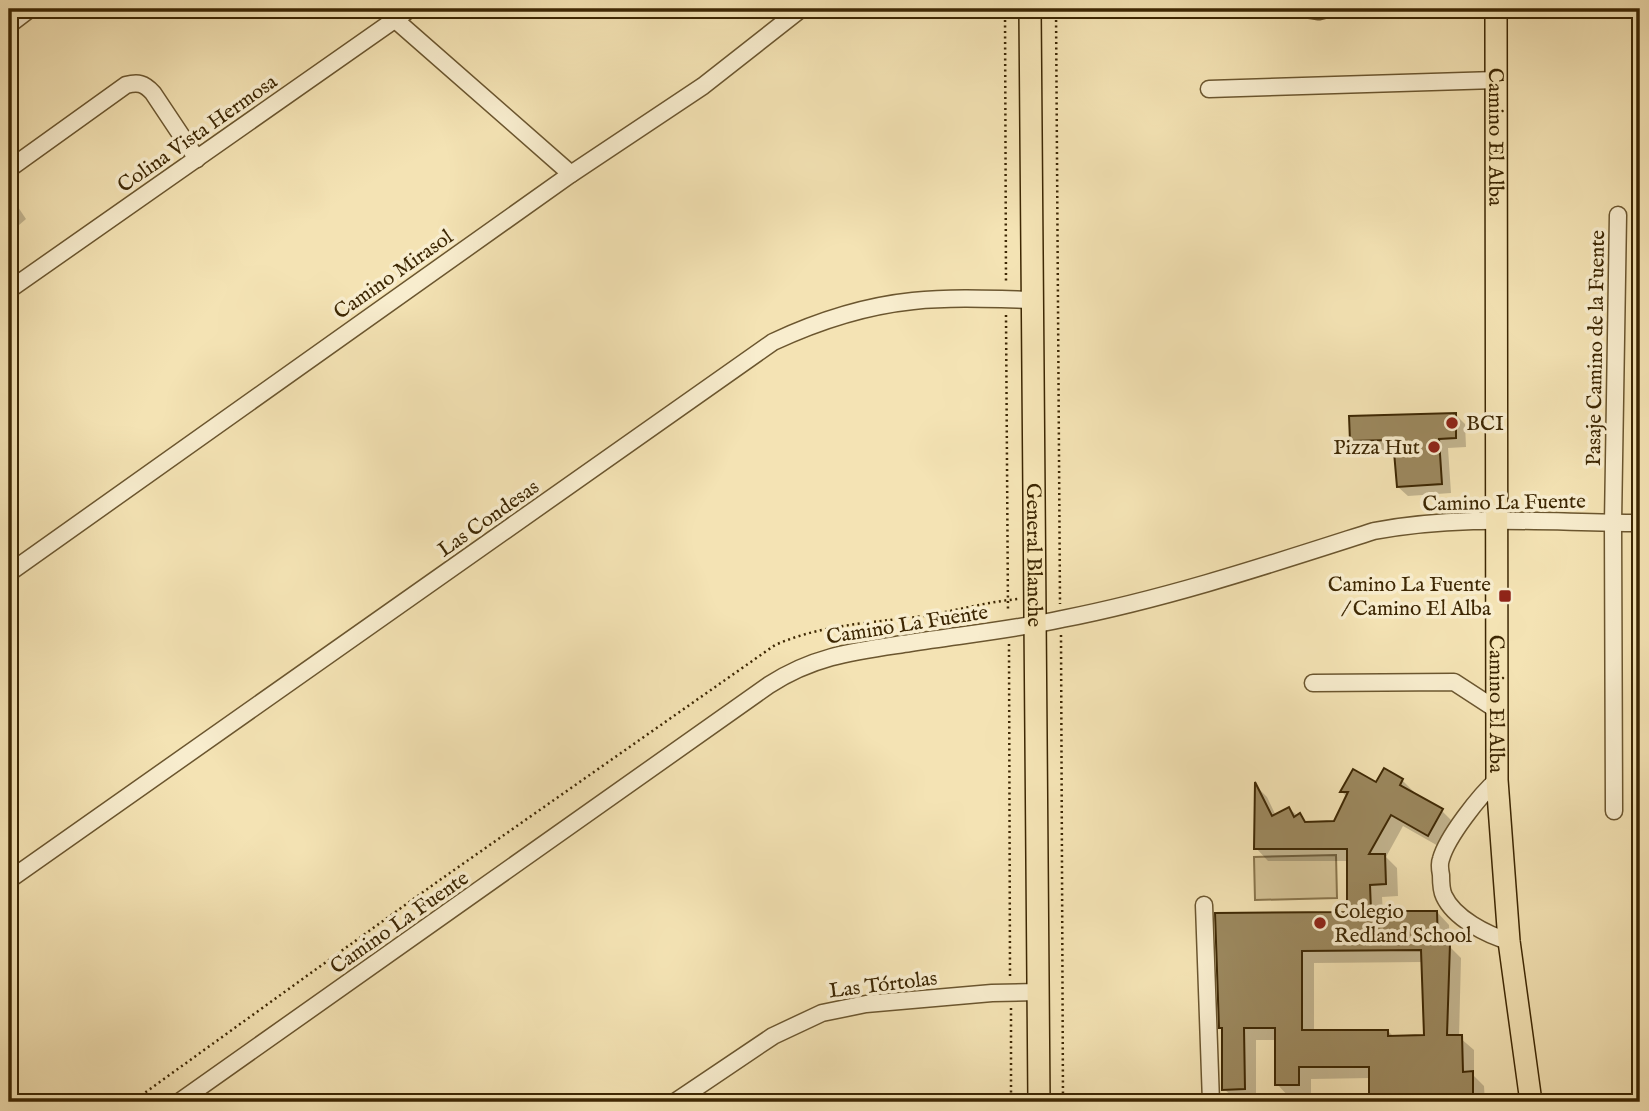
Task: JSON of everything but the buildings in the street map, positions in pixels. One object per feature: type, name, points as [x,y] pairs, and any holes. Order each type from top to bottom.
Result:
[{"type":"main road","name":"General Blanche","points":[[1030,9],[1039,1102]]},
{"type":"main road","name":"Camino El Alba","points":[[1496,9],[1497,780],[1509,941],[1531,1102]]},
{"type":"street","points":[[9,24],[30,9]]},
{"type":"street","name":"Colina Vista Hermosa","points":[[9,290],[197,159],[389,14],[410,9]]},
{"type":"street","name":"Camino Mirasol","points":[[9,573],[571,174],[703,86],[802,9]]},
{"type":"street","points":[[1306,9],[1327,9]]},
{"type":"street","points":[[389,14],[571,174]]},
{"type":"street","points":[[1209,89],[1496,80]]},
{"type":"street","points":[[9,169],[126,85],[136,82],[145,85],[153,93],[197,159]]},
{"type":"street","name":"Pasaje Camino de la Fuente","points":[[1614,811],[1613,523],[1618,215]]},
{"type":"street","name":"Las Condesas","points":[[9,880],[774,342],[816,324],[876,307],[915,301],[1033,300]]},
{"type":"street","name":"Camino La Fuente","points":[[180,1102],[784,676],[831,656],[1060,620],[1162,597],[1374,531],[1437,521],[1498,519],[1640,523]]},
{"type":"street","points":[[1313,683],[1454,682],[1497,710]]},
{"type":"street","points":[[1497,780],[1476,801],[1441,859],[1442,888],[1447,900],[1466,921],[1509,941]]},
{"type":"street","points":[[1204,905],[1211,1102]]},
{"type":"street","name":"Las Tórtolas","points":[[675,1102],[774,1036],[822,1013],[866,1004],[1038,992]]},
{"type":"path","points":[[1005,9],[1012,1102]]},
{"type":"path","points":[[1056,9],[1063,1102]]},
{"type":"shaded area","points":[[1336,855],[1337,898],[1255,900],[1254,857]]},
{"type":"place","name":"BCI","points":[[1452,423]]},
{"type":"place","name":"Pizza Hut","points":[[1434,447]]},
{"type":"place","name":"Camino La Fuente / Camino El Alba","points":[[1505,596]]},
{"type":"place","name":"Colegio Redland School","points":[[1320,923]]}]
